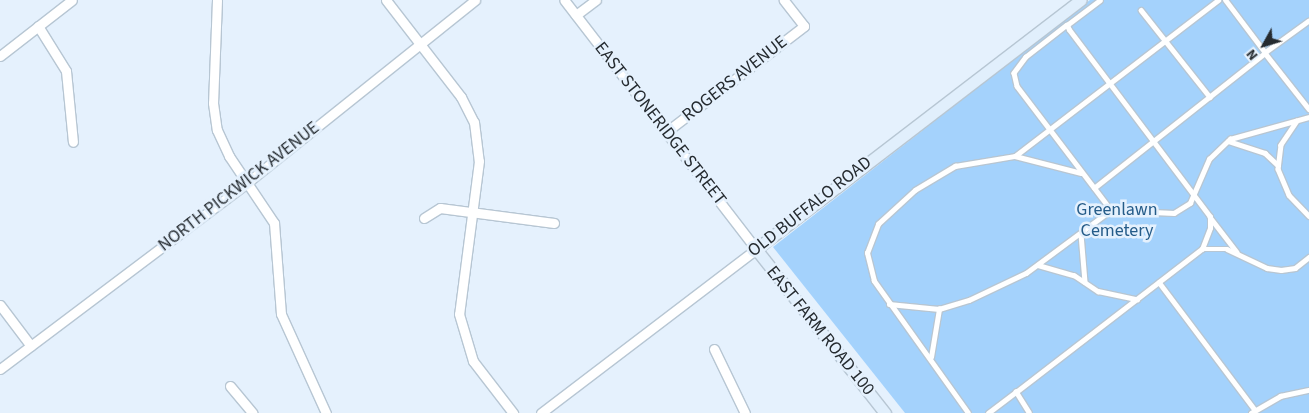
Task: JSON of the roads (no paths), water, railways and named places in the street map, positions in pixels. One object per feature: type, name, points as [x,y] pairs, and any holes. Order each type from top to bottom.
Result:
[{"type":"street","points":[[0,56],[72,0]]},
{"type":"street","points":[[217,0],[215,121],[223,146],[266,206],[276,232],[278,293],[286,334],[326,413]]},
{"type":"street","points":[[386,0],[419,43],[474,122],[480,141],[459,314],[462,334],[473,361],[513,413]]},
{"type":"street","name":"NORTH PICKWICK AVENUE","points":[[0,369],[248,182],[475,0]]},
{"type":"street","name":"EAST STONERIDGE STREET","points":[[564,0],[756,249]]},
{"type":"street","points":[[576,16],[596,0]]},
{"type":"street","name":"ROGERS AVENUE","points":[[666,132],[804,26],[784,0]]},
{"type":"street","name":"OLD BUFFALO ROAD","points":[[541,413],[1080,0]]},
{"type":"street","points":[[38,26],[66,71],[73,142]]},
{"type":"street","points":[[424,218],[440,208],[554,222]]},
{"type":"street","name":"EAST FARM ROAD 100","points":[[756,249],[885,413]]},
{"type":"street","points":[[0,305],[31,346]]},
{"type":"street","points":[[714,348],[745,413]]},
{"type":"street","points":[[230,386],[253,413]]},
{"type":"lane","points":[[1100,0],[1022,61],[1014,73],[1017,86],[1111,210]]},
{"type":"lane","points":[[1015,156],[1218,0]]},
{"type":"lane","points":[[1226,0],[1309,109]]},
{"type":"lane","points":[[1142,10],[1210,97]]},
{"type":"lane","points":[[1094,188],[1265,53],[1309,21]]},
{"type":"lane","points":[[1067,25],[1108,84],[1238,254]]},
{"type":"lane","points":[[889,304],[939,309],[969,300],[1038,265],[1111,210],[1174,213],[1194,196],[1209,160],[1228,141],[1259,128],[1309,118]]},
{"type":"lane","points":[[1278,165],[1281,145],[1298,121]]},
{"type":"lane","points":[[1228,141],[1265,153],[1278,165],[1289,195],[1309,216]]},
{"type":"lane","points":[[968,413],[931,357],[889,304],[869,266],[869,239],[878,224],[915,190],[955,166],[1015,156],[1082,173]]},
{"type":"lane","points":[[1202,250],[1210,217]]},
{"type":"lane","points":[[1081,234],[1085,282]]},
{"type":"lane","points":[[988,413],[1202,250],[1216,247],[1238,254],[1267,268],[1280,270],[1295,268],[1309,256]]},
{"type":"lane","points":[[1038,265],[1085,282],[1098,291],[1137,299]]},
{"type":"lane","points":[[1159,282],[1253,411],[1280,396],[1309,390]]},
{"type":"lane","points":[[931,357],[939,309]]},
{"type":"lane","points":[[1016,392],[1029,413]]},
{"type":"park label","name":"Greenlawn Cemetery","points":[[1117,221]]}]
